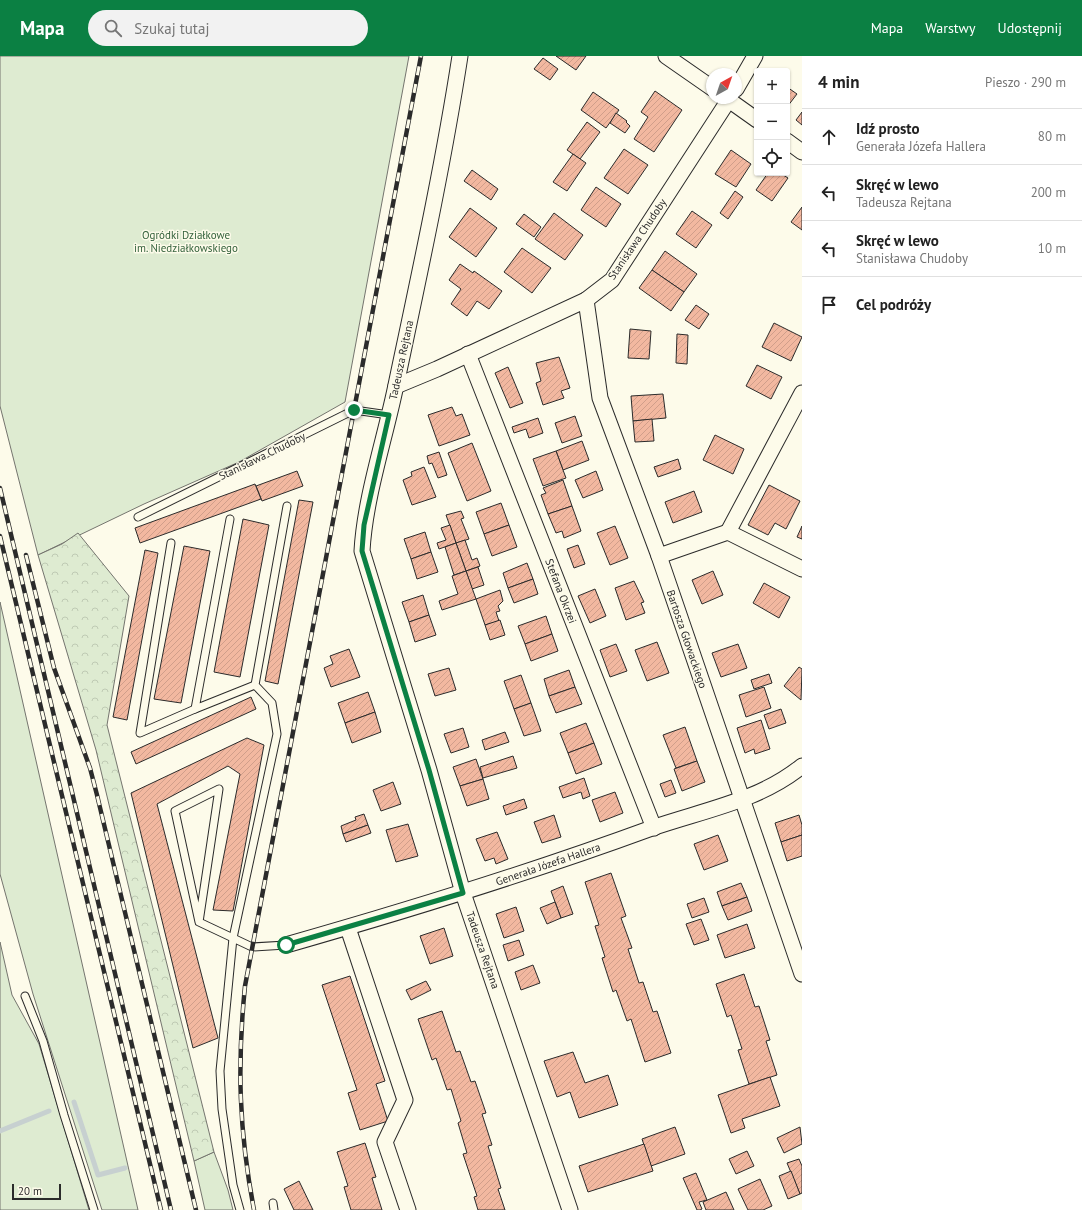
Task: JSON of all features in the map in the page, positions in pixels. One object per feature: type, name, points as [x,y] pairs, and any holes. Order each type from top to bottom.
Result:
[{"type":"street","name":"Tadeusza Rejtana","points":[[460,56],[452,106],[396,386],[364,525],[362,551],[429,770],[463,893],[570,1210]]},
{"type":"street","points":[[666,56],[706,84]]},
{"type":"street","name":"Stanisława Chudoby","points":[[742,77],[755,56]]},
{"type":"street","name":"Stanisława Chudoby","points":[[396,386],[586,300],[612,280],[725,104]]},
{"type":"street","points":[[739,104],[754,117]]},
{"type":"street","points":[[790,143],[802,152]]},
{"type":"street","name":"Bartosza Głowackiego","points":[[586,300],[600,398],[659,556],[802,974]]},
{"type":"street","name":"Stefana Okrzei","points":[[468,354],[654,828]]},
{"type":"street","points":[[659,556],[728,532],[802,393]]},
{"type":"street","points":[[728,532],[802,570]]},
{"type":"street","name":"Generała Józefa Hallera","points":[[286,945],[463,893],[654,828],[742,800],[782,781],[802,766]]},
{"type":"street","points":[[348,928],[405,1100],[385,1142],[408,1210]]},
{"type":"lane","name":"Stanisława Chudoby","points":[[138,517],[354,410],[389,415]]},
{"type":"lane","points":[[255,685],[287,506]]},
{"type":"lane","points":[[195,709],[230,519]]},
{"type":"lane","points":[[171,543],[140,733],[255,685]]},
{"type":"lane","points":[[240,1210],[233,1185],[222,1109],[220,1071],[233,938],[277,734],[272,703],[255,685]]},
{"type":"lane","points":[[219,789],[205,883],[199,922],[175,811],[219,789]]},
{"type":"lane","points":[[199,922],[252,947],[286,945]]},
{"type":"lane","points":[[25,996],[43,1041],[64,1116],[94,1210]]},
{"type":"green space","name":"Ogródki Działkowe im. Niedziałkowskiego","points":[[0,56],[409,56],[345,402],[239,462],[144,504],[38,555],[0,406]]},
{"type":"green space","points":[[78,533],[129,596],[107,725],[214,1152],[194,1161],[96,750],[38,555],[62,544]]},
{"type":"green space","points":[[0,602],[138,1210],[102,1210],[33,994],[0,874]]},
{"type":"green space","points":[[0,942],[12,995],[39,1044],[89,1210],[0,1210]]},
{"type":"green space","points":[[214,1152],[228,1190],[233,1210],[205,1210],[194,1161]]},
{"type":"building","points":[[556,56],[586,56],[576,70]]},
{"type":"building","points":[[543,58],[558,69],[550,80],[534,69]]},
{"type":"building","points":[[790,89],[797,94],[790,103]]},
{"type":"building","points":[[655,91],[682,110],[654,152],[634,139],[648,117],[641,112]]},
{"type":"building","points":[[593,92],[619,110],[606,128],[581,110]]},
{"type":"building","points":[[802,112],[802,125],[796,120]]},
{"type":"building","points":[[616,113],[627,121],[626,122],[630,126],[625,133],[610,123]]},
{"type":"building","points":[[587,122],[600,132],[580,159],[567,150]]},
{"type":"building","points":[[624,149],[648,165],[628,194],[604,178]]},
{"type":"building","points":[[731,150],[751,164],[736,187],[715,174]]},
{"type":"building","points":[[573,154],[586,163],[567,191],[553,182]]},
{"type":"building","points":[[472,170],[498,189],[491,200],[464,181]]},
{"type":"building","points":[[766,176],[785,176],[788,178],[772,201],[756,190]]},
{"type":"building","points":[[596,187],[621,204],[606,227],[581,210]]},
{"type":"building","points":[[735,191],[743,197],[728,219],[720,213]]},
{"type":"building","points":[[802,207],[802,230],[791,222]]},
{"type":"building","points":[[470,208],[497,228],[476,257],[449,237]]},
{"type":"building","points":[[692,211],[712,225],[696,248],[676,234]]},
{"type":"building","points":[[554,213],[583,235],[565,260],[535,239]]},
{"type":"building","points":[[524,214],[541,227],[534,237],[516,224]]},
{"type":"building","points":[[522,248],[551,268],[532,293],[504,272]]},
{"type":"building","points":[[665,251],[697,274],[684,292],[652,270]]},
{"type":"building","points":[[460,264],[473,273],[474,271],[502,291],[489,309],[477,301],[467,316],[451,304],[461,289],[449,280]]},
{"type":"building","points":[[652,270],[684,292],[671,311],[639,288]]},
{"type":"building","points":[[696,305],[709,314],[699,329],[685,320]]},
{"type":"building","points":[[774,323],[802,337],[791,361],[762,347]]},
{"type":"building","points":[[630,329],[651,331],[649,359],[628,358]]},
{"type":"building","points":[[677,334],[688,335],[687,364],[676,363]]},
{"type":"building","points":[[559,357],[570,388],[561,391],[564,398],[543,405],[536,383],[541,381],[536,363]]},
{"type":"building","points":[[757,365],[782,377],[771,399],[746,386]]},
{"type":"building","points":[[508,367],[523,403],[510,408],[495,373]]},
{"type":"building","points":[[663,394],[666,418],[633,421],[631,396]]},
{"type":"building","points":[[452,407],[456,416],[462,414],[470,435],[439,446],[428,415]]},
{"type":"building","points":[[575,416],[582,436],[562,443],[555,423]]},
{"type":"building","points":[[538,418],[543,433],[529,438],[526,429],[514,433],[512,427]]},
{"type":"building","points":[[652,419],[654,441],[635,442],[633,421]]},
{"type":"building","points":[[715,435],[744,449],[733,474],[703,460]]},
{"type":"building","points":[[582,441],[589,460],[563,470],[556,451]]},
{"type":"building","points":[[472,443],[491,491],[467,501],[448,453]]},
{"type":"building","points":[[556,451],[566,478],[543,486],[533,459]]},
{"type":"building","points":[[439,452],[447,475],[438,478],[432,463],[429,464],[427,456]]},
{"type":"building","points":[[678,459],[681,469],[658,477],[654,467]]},
{"type":"building","points":[[424,467],[436,497],[412,505],[403,480],[412,476],[411,472]]},
{"type":"building","points":[[297,471],[303,486],[262,501],[256,486]]},
{"type":"building","points":[[596,471],[603,490],[583,498],[575,480]]},
{"type":"building","points":[[563,480],[572,506],[548,514],[541,495],[546,493],[543,488]]},
{"type":"building","points":[[255,484],[261,499],[140,543],[135,528]]},
{"type":"building","points":[[769,485],[800,501],[786,529],[775,523],[768,535],[748,525]]},
{"type":"building","points":[[694,491],[702,512],[673,523],[665,502]]},
{"type":"building","points":[[299,500],[313,502],[278,684],[265,681]]},
{"type":"building","points":[[501,503],[509,525],[484,534],[476,512]]},
{"type":"building","points":[[572,506],[581,531],[564,538],[562,531],[556,533],[548,514]]},
{"type":"building","points":[[461,511],[464,518],[461,519],[469,539],[456,543],[446,515]]},
{"type":"building","points":[[243,519],[269,525],[240,677],[214,672]]},
{"type":"building","points":[[450,525],[456,543],[439,549],[437,543],[446,540],[441,528]]},
{"type":"building","points":[[509,525],[517,547],[492,556],[484,534]]},
{"type":"building","points":[[615,526],[628,558],[610,565],[597,533]]},
{"type":"building","points":[[802,526],[802,539],[797,537]]},
{"type":"building","points":[[425,532],[431,552],[411,559],[404,539]]},
{"type":"building","points":[[465,540],[472,560],[477,558],[480,566],[466,571],[456,543]]},
{"type":"building","points":[[456,543],[466,571],[454,575],[445,547]]},
{"type":"building","points":[[578,545],[585,564],[574,568],[567,549]]},
{"type":"building","points":[[184,546],[210,551],[181,703],[154,699]]},
{"type":"building","points":[[145,550],[158,553],[127,720],[113,717]]},
{"type":"building","points":[[431,552],[438,572],[417,579],[411,559]]},
{"type":"building","points":[[527,563],[533,579],[508,588],[503,573]]},
{"type":"building","points":[[478,567],[484,585],[472,589],[466,571]]},
{"type":"building","points":[[466,571],[476,599],[442,610],[439,601],[458,594],[452,576]]},
{"type":"building","points":[[713,571],[723,595],[702,604],[692,580]]},
{"type":"building","points":[[533,579],[538,594],[514,603],[508,588]]},
{"type":"building","points":[[634,581],[644,602],[641,603],[645,613],[626,620],[615,588]]},
{"type":"building","points":[[764,583],[790,597],[779,618],[753,603]]},
{"type":"building","points":[[595,589],[606,616],[590,623],[578,596]]},
{"type":"building","points":[[500,590],[503,601],[498,606],[500,611],[496,612],[499,621],[485,625],[476,599]]},
{"type":"building","points":[[423,595],[429,615],[409,622],[402,602]]},
{"type":"building","points":[[429,615],[436,635],[415,642],[409,622]]},
{"type":"building","points":[[546,616],[552,634],[525,644],[518,626]]},
{"type":"building","points":[[500,620],[505,635],[490,640],[485,625]]},
{"type":"building","points":[[552,634],[558,651],[531,661],[525,644]]},
{"type":"building","points":[[657,642],[669,673],[647,681],[635,650]]},
{"type":"building","points":[[616,644],[627,671],[610,677],[600,650]]},
{"type":"building","points":[[738,644],[747,668],[721,677],[712,653]]},
{"type":"building","points":[[349,649],[360,677],[331,687],[324,668],[333,664],[330,656]]},
{"type":"building","points":[[799,667],[802,669],[801,700],[784,686]]},
{"type":"building","points":[[449,668],[456,690],[435,696],[428,674]]},
{"type":"building","points":[[569,670],[575,687],[549,696],[544,679]]},
{"type":"building","points":[[769,674],[772,683],[754,689],[751,680]]},
{"type":"building","points":[[521,675],[531,703],[514,709],[504,681]]},
{"type":"building","points":[[575,687],[582,704],[556,713],[549,696]]},
{"type":"building","points":[[764,687],[771,708],[746,717],[739,695]]},
{"type":"building","points":[[368,692],[375,712],[345,723],[338,703]]},
{"type":"building","points":[[251,697],[256,709],[136,764],[131,752]]},
{"type":"building","points":[[531,703],[541,731],[524,736],[514,709]]},
{"type":"building","points":[[781,709],[786,723],[769,729],[764,715]]},
{"type":"building","points":[[375,712],[381,732],[352,743],[345,723]]},
{"type":"building","points":[[761,720],[770,749],[755,754],[754,749],[745,753],[737,728]]},
{"type":"building","points":[[586,723],[594,743],[568,753],[560,733]]},
{"type":"building","points":[[685,727],[697,761],[676,768],[663,735]]},
{"type":"building","points":[[463,728],[469,747],[451,753],[444,734]]},
{"type":"building","points":[[505,732],[509,742],[485,750],[482,740]]},
{"type":"building","points":[[247,738],[264,745],[233,911],[213,910],[240,774],[228,766],[157,804],[218,1038],[193,1048],[131,793]]},
{"type":"building","points":[[594,743],[602,764],[576,774],[568,753]]},
{"type":"building","points":[[513,756],[517,768],[483,778],[480,767]]},
{"type":"building","points":[[476,759],[483,779],[460,786],[453,767]]},
{"type":"building","points":[[697,761],[705,782],[682,791],[674,769]]},
{"type":"building","points":[[584,778],[590,796],[583,799],[581,792],[563,798],[559,787]]},
{"type":"building","points":[[483,779],[489,799],[467,806],[460,786]]},
{"type":"building","points":[[671,780],[676,793],[665,797],[660,784]]},
{"type":"building","points":[[393,782],[401,804],[381,811],[373,790]]},
{"type":"building","points":[[615,792],[623,813],[600,822],[592,800]]},
{"type":"building","points":[[524,799],[527,808],[506,815],[503,806]]},
{"type":"building","points":[[364,814],[368,825],[343,834],[341,826],[356,820],[355,817]]},
{"type":"building","points":[[554,815],[561,837],[542,843],[534,822]]},
{"type":"building","points":[[799,815],[802,825],[802,835],[781,842],[775,823]]},
{"type":"building","points":[[408,824],[418,856],[396,862],[386,830]]},
{"type":"building","points":[[368,825],[371,833],[346,842],[343,834]]},
{"type":"building","points":[[497,832],[508,859],[496,864],[494,858],[485,861],[476,839]]},
{"type":"building","points":[[718,835],[728,861],[704,870],[694,844]]},
{"type":"building","points":[[802,835],[802,856],[787,861],[781,842]]},
{"type":"building","points":[[611,873],[626,916],[621,918],[632,948],[628,949],[639,983],[643,982],[653,1012],[657,1011],[671,1053],[645,1062],[631,1019],[627,1021],[616,990],[613,992],[602,958],[605,957],[595,926],[599,925],[585,882]]},
{"type":"building","points":[[741,883],[747,897],[722,906],[717,892]]},
{"type":"building","points":[[563,886],[573,914],[561,918],[551,891]]},
{"type":"building","points":[[747,897],[752,911],[728,920],[722,906]]},
{"type":"building","points":[[704,898],[709,912],[692,918],[687,904]]},
{"type":"building","points":[[555,902],[561,918],[547,924],[540,908]]},
{"type":"building","points":[[516,907],[524,931],[504,938],[496,914]]},
{"type":"building","points":[[701,919],[709,940],[694,945],[686,924]]},
{"type":"building","points":[[747,924],[755,948],[725,958],[717,935]]},
{"type":"building","points":[[444,928],[453,956],[430,964],[420,936]]},
{"type":"building","points":[[519,940],[524,955],[508,961],[503,945]]},
{"type":"building","points":[[533,965],[540,983],[521,990],[515,972]]},
{"type":"building","points":[[744,974],[755,1007],[759,1006],[770,1040],[766,1041],[777,1075],[749,1084],[738,1050],[742,1049],[731,1015],[727,1017],[716,984]]},
{"type":"building","points":[[350,976],[385,1081],[376,1084],[388,1121],[360,1130],[348,1093],[357,1090],[322,985]]},
{"type":"building","points":[[426,981],[431,990],[411,1000],[406,990]]},
{"type":"building","points":[[442,1011],[456,1052],[460,1051],[471,1082],[475,1081],[486,1113],[482,1114],[492,1145],[488,1146],[501,1188],[498,1189],[505,1210],[478,1210],[474,1197],[477,1196],[463,1154],[467,1153],[458,1123],[461,1121],[451,1089],[447,1090],[436,1058],[432,1060],[418,1019]]},
{"type":"building","points":[[573,1052],[585,1083],[608,1075],[618,1105],[579,1118],[570,1092],[557,1097],[544,1061]]},
{"type":"building","points":[[770,1077],[780,1106],[742,1119],[745,1128],[731,1133],[718,1095]]},
{"type":"building","points":[[675,1127],[685,1154],[651,1166],[642,1139]]},
{"type":"building","points":[[800,1127],[802,1144],[784,1153],[777,1138]]},
{"type":"building","points":[[365,1143],[376,1177],[372,1178],[382,1210],[351,1210],[344,1187],[348,1186],[337,1152]]},
{"type":"building","points":[[644,1144],[653,1171],[588,1192],[579,1166]]},
{"type":"building","points":[[747,1151],[754,1166],[736,1174],[729,1159]]},
{"type":"building","points":[[799,1159],[802,1166],[802,1193],[800,1194],[787,1163]]},
{"type":"building","points":[[791,1171],[800,1194],[788,1199],[779,1176]]},
{"type":"building","points":[[696,1173],[707,1200],[699,1202],[702,1209],[700,1210],[697,1210],[683,1178]]},
{"type":"building","points":[[760,1179],[772,1206],[763,1210],[748,1210],[738,1189]]},
{"type":"building","points":[[299,1181],[313,1210],[294,1210],[284,1189]]},
{"type":"building","points":[[726,1192],[734,1210],[706,1210],[703,1202]]},
{"type":"waterway","points":[[74,1102],[98,1175],[125,1168]]},
{"type":"waterway","points":[[0,1131],[49,1111]]},
{"type":"railway","points":[[254,1210],[242,1126],[240,1071],[242,1015],[245,986],[421,56]]},
{"type":"railway","points":[[0,488],[171,1210]]},
{"type":"railway","points":[[0,536],[161,1210]]},
{"type":"railway","points":[[26,555],[54,668],[90,768],[196,1210]]},
{"type":"route","points":[[286,945],[463,893],[429,770],[362,551],[364,525],[389,415],[354,410]]}]
